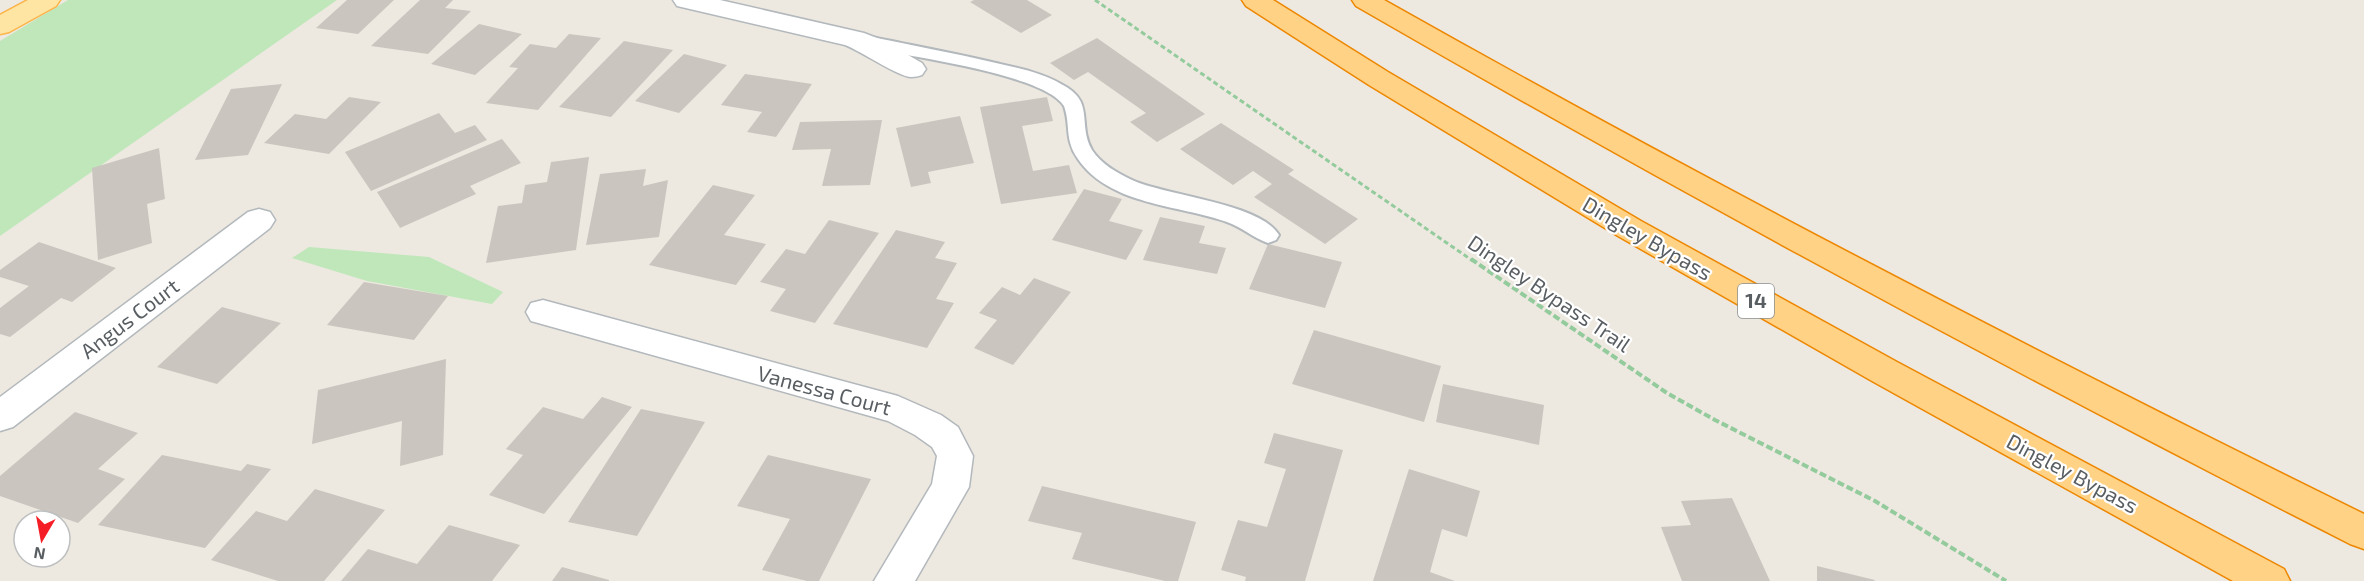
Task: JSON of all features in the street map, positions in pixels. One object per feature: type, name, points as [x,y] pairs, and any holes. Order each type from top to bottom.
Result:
[{"type":"highway","name":"Dingley Bypass","points":[[1255,0],[1469,135],[1632,232],[1803,328],[2270,581]]},
{"type":"highway","points":[[1365,0],[1579,122],[1831,259],[2149,426],[2364,532]]},
{"type":"main road","points":[[0,26],[47,0]]},
{"type":"street","points":[[686,0],[854,39],[872,46],[912,69]]},
{"type":"street","name":"Angus Court","points":[[0,417],[259,220]]},
{"type":"street","name":"Vanessa Court","points":[[543,312],[898,410],[928,425],[945,437],[955,456],[950,487],[894,581]]},
{"type":"lane","points":[[854,39],[1020,75],[1056,87],[1073,103],[1078,114],[1077,134],[1080,145],[1088,159],[1103,172],[1144,194],[1237,217],[1268,235]]},
{"type":"path","name":"Dingley Bypass Trail","points":[[1095,0],[1182,62],[1667,393],[1715,420],[1875,501],[2006,581]]},
{"type":"green space","points":[[68,0],[337,0],[0,236],[0,41]]},
{"type":"green space","points":[[309,247],[429,257],[503,292],[492,304],[367,281],[292,258]]},
{"type":"building","points":[[347,0],[394,0],[358,34],[316,28]]},
{"type":"building","points":[[420,0],[453,0],[445,8],[471,11],[428,54],[371,46]]},
{"type":"building","points":[[974,0],[1027,0],[1052,15],[1021,33],[970,2]]},
{"type":"building","points":[[479,24],[522,34],[475,75],[431,64]]},
{"type":"building","points":[[569,34],[601,38],[538,110],[486,103],[518,68],[509,67],[530,44],[556,48]]},
{"type":"building","points":[[1097,38],[1205,114],[1157,142],[1130,122],[1146,113],[1088,72],[1074,80],[1050,63]]},
{"type":"building","points":[[624,41],[673,50],[611,117],[559,107]]},
{"type":"building","points":[[684,54],[727,65],[679,113],[635,101]]},
{"type":"building","points":[[745,74],[812,84],[776,137],[747,132],[762,112],[721,105]]},
{"type":"building","points":[[282,84],[248,155],[195,160],[231,89]]},
{"type":"building","points":[[349,97],[381,102],[329,154],[264,143],[295,114],[326,119]]},
{"type":"building","points":[[1047,97],[1053,121],[1022,126],[1033,171],[1069,165],[1077,193],[1001,204],[980,107]]},
{"type":"building","points":[[439,113],[455,133],[475,125],[487,140],[371,191],[345,152]]},
{"type":"building","points":[[960,116],[974,163],[928,172],[931,183],[911,187],[896,128]]},
{"type":"building","points":[[882,120],[870,185],[822,186],[831,149],[792,150],[800,122]]},
{"type":"building","points":[[1221,123],[1294,170],[1288,174],[1358,219],[1325,244],[1254,197],[1272,184],[1253,171],[1233,185],[1180,149]]},
{"type":"building","points":[[502,139],[521,163],[470,186],[476,194],[400,228],[377,192]]},
{"type":"building","points":[[159,148],[165,199],[147,204],[152,243],[98,260],[92,168]]},
{"type":"building","points":[[589,157],[576,250],[486,263],[498,206],[522,203],[525,185],[547,182],[551,162]]},
{"type":"building","points":[[646,169],[643,186],[668,180],[659,237],[586,245],[600,174]]},
{"type":"building","points":[[713,185],[755,195],[724,235],[766,244],[736,285],[649,265]]},
{"type":"building","points":[[1084,189],[1122,199],[1109,221],[1143,230],[1126,260],[1052,240]]},
{"type":"building","points":[[1160,217],[1205,226],[1199,243],[1226,248],[1217,274],[1143,260]]},
{"type":"building","points":[[829,220],[879,233],[815,323],[770,311],[786,289],[760,282],[786,249],[805,254]]},
{"type":"building","points":[[896,230],[945,242],[935,258],[957,263],[936,299],[954,303],[927,348],[833,324]]},
{"type":"building","points":[[39,242],[116,268],[72,302],[61,298],[10,337],[0,334],[0,308],[29,286],[0,277],[0,270]]},
{"type":"building","points":[[1268,244],[1342,262],[1325,308],[1249,289]]},
{"type":"building","points":[[1034,278],[1071,292],[1013,365],[974,348],[997,320],[979,313],[1002,287],[1020,295]]},
{"type":"building","points":[[364,282],[448,296],[414,340],[327,325]]},
{"type":"building","points":[[222,307],[281,323],[217,384],[157,367]]},
{"type":"building","points":[[1314,330],[1441,366],[1424,422],[1292,384]]},
{"type":"building","points":[[446,359],[443,455],[400,466],[402,421],[312,444],[318,390]]},
{"type":"building","points":[[1443,384],[1544,405],[1539,445],[1436,422]]},
{"type":"building","points":[[602,397],[632,407],[544,514],[489,495],[523,455],[506,449],[543,407],[583,419]]},
{"type":"building","points":[[641,409],[705,422],[637,536],[568,522]]},
{"type":"building","points":[[75,412],[138,433],[98,469],[125,479],[78,523],[72,521],[72,509],[38,509],[0,496],[0,476]]},
{"type":"building","points":[[1274,433],[1343,450],[1305,581],[1245,581],[1246,577],[1221,570],[1238,520],[1267,527],[1286,469],[1264,463]]},
{"type":"building","points":[[162,455],[241,471],[247,464],[271,469],[205,548],[98,525]]},
{"type":"building","points":[[768,455],[871,479],[819,581],[807,581],[762,570],[790,519],[737,506]]},
{"type":"building","points":[[1409,469],[1480,491],[1467,537],[1442,529],[1430,572],[1455,581],[1373,581]]},
{"type":"building","points":[[1042,486],[1196,522],[1178,581],[1165,581],[1072,559],[1082,533],[1028,521]]},
{"type":"building","points":[[315,489],[385,510],[324,581],[278,581],[211,560],[256,511],[287,521]]},
{"type":"building","points":[[1732,498],[1770,581],[1682,581],[1661,527],[1691,525],[1681,501]]},
{"type":"building","points":[[449,525],[520,545],[492,581],[341,581],[368,549],[417,564]]},
{"type":"building","points":[[1817,566],[1875,580],[1817,581]]},
{"type":"building","points":[[562,567],[609,580],[609,581],[552,581]]}]
